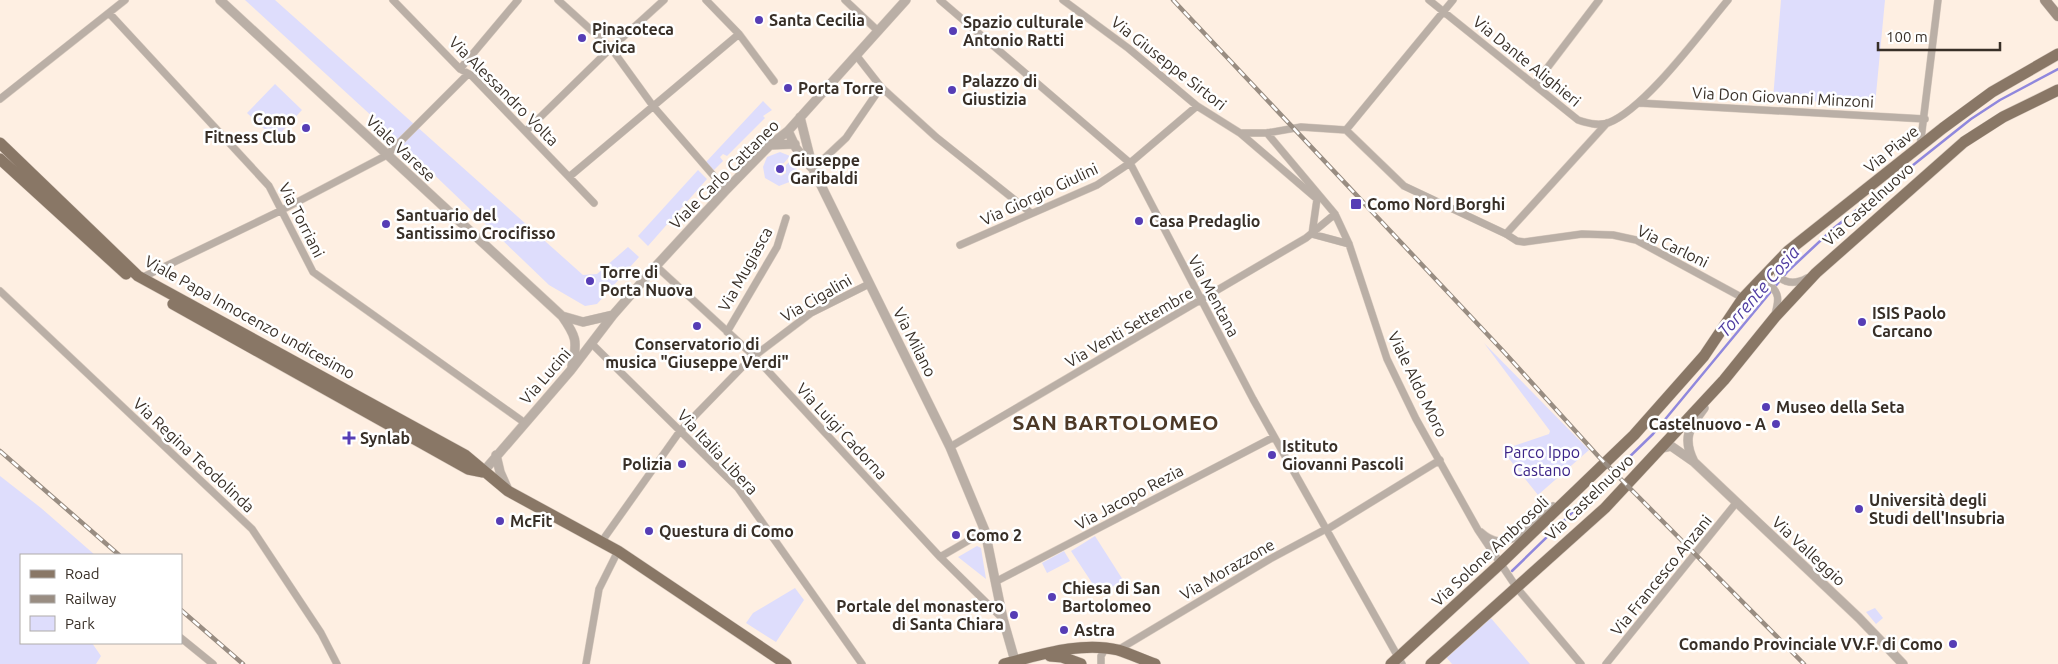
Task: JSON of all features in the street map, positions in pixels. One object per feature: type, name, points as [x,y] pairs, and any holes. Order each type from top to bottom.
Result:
[{"type":"main road","points":[[2045,0],[2058,16]]},
{"type":"main road","name":"Via Piave","points":[[1762,284],[1777,268],[1946,126],[1992,92],[2058,54]]},
{"type":"main road","name":"Via Castelnuovo","points":[[1515,585],[1601,512],[1724,380],[1775,317],[1816,274],[1964,142],[2003,117],[2058,90]]},
{"type":"main road","name":"Viale Papa Innocenzo undicesimo","points":[[0,143],[142,278],[465,456],[508,490],[618,551],[786,664]]},
{"type":"main road","name":"Viale Papa Innocenzo undicesimo","points":[[0,158],[138,284],[468,468],[483,472]]},
{"type":"main road","name":"Via Solone Ambrosoli","points":[[1398,662],[1502,567],[1634,435],[1704,356],[1741,297],[1762,284]]},
{"type":"main road","points":[[1431,664],[1515,585]]},
{"type":"main road","points":[[1012,663],[1070,649],[1105,649],[1118,650],[1155,664]]},
{"type":"main road","points":[[1038,656],[1062,657],[1081,664]]},
{"type":"street","points":[[0,99],[125,0]]},
{"type":"street","name":"Viale Varese","points":[[220,0],[562,316],[575,335],[576,351],[571,370]]},
{"type":"street","points":[[460,69],[518,0]]},
{"type":"street","points":[[558,0],[611,48],[653,106],[726,190]]},
{"type":"street","points":[[526,131],[611,48],[664,0]]},
{"type":"street","points":[[706,0],[740,34],[774,81]]},
{"type":"street","points":[[845,0],[878,31]]},
{"type":"street","name":"Viale Carlo Cattaneo","points":[[613,315],[726,190],[770,145],[788,131],[906,0]]},
{"type":"street","name":"Via Mentana","points":[[940,0],[1130,163],[1274,436],[1398,662]]},
{"type":"street","name":"Via Giuseppe Sirtori","points":[[1063,0],[1128,48],[1196,106],[1240,133],[1317,199],[1312,234]]},
{"type":"street","name":"Via Dante Alighieri","points":[[1429,0],[1578,120],[1592,125],[1607,123]]},
{"type":"street","points":[[1240,133],[1268,133],[1292,128],[1346,130],[1453,0]]},
{"type":"street","points":[[1535,84],[1599,0]]},
{"type":"street","points":[[1506,234],[1607,123],[1639,103],[1728,0]]},
{"type":"street","points":[[1920,147],[1938,0]]},
{"type":"street","name":"Via Alessandro Volta","points":[[397,1],[460,69],[468,74],[526,131],[594,203]]},
{"type":"street","name":"Via Torriani","points":[[109,13],[255,170],[277,200],[280,211],[313,272],[524,423]]},
{"type":"street","points":[[569,177],[740,34]]},
{"type":"street","points":[[856,55],[881,87],[936,137],[1031,213]]},
{"type":"street","points":[[142,278],[280,211],[387,155],[468,74]]},
{"type":"street","points":[[813,169],[846,138],[881,87]]},
{"type":"street","name":"Via Don Giovanni Minzoni","points":[[1639,103],[1924,119],[1926,124],[1933,128],[1946,126]]},
{"type":"street","name":"Via Giorgio Giulini","points":[[960,245],[1097,185],[1130,163],[1196,106]]},
{"type":"street","name":"Via Milano","points":[[800,117],[813,169]]},
{"type":"street","name":"Via Carloni","points":[[1346,130],[1404,186],[1517,241],[1524,242],[1582,234],[1613,235],[1636,240],[1741,297]]},
{"type":"street","name":"Via Milano","points":[[788,131],[813,169],[868,284],[950,447],[985,531],[1012,663]]},
{"type":"street","name":"Viale Aldo Moro","points":[[1268,133],[1335,214],[1349,244],[1387,359],[1416,419],[1478,530],[1515,585],[1581,664]]},
{"type":"street","points":[[770,145],[795,144]]},
{"type":"street","name":"Via Venti Settembre","points":[[950,447],[1202,301],[1312,234],[1335,214]]},
{"type":"street","name":"Via Mugiasca","points":[[726,332],[777,246],[786,218]]},
{"type":"street","points":[[1312,234],[1349,244]]},
{"type":"street","name":"Via Luigi Cadorna","points":[[656,266],[754,356],[940,557],[1003,619]]},
{"type":"street","points":[[1777,268],[1789,283],[1801,281],[1816,274]]},
{"type":"street","name":"Via Cigalini","points":[[602,541],[680,431],[754,356],[811,313],[868,284]]},
{"type":"street","points":[[1762,284],[1779,297],[1775,317]]},
{"type":"street","name":"Via Regina Teodolinda","points":[[0,291],[252,529],[321,633],[337,664]]},
{"type":"street","points":[[562,316],[583,322],[613,315]]},
{"type":"street","name":"Via Lucini","points":[[483,472],[571,370],[613,315]]},
{"type":"street","name":"Via Italia Libera","points":[[592,344],[738,488],[862,664]]},
{"type":"street","points":[[1694,462],[1688,448],[1688,435],[1696,419],[1724,380]]},
{"type":"street","name":"Via Jacopo Rezia","points":[[995,582],[1274,436]]},
{"type":"street","name":"Via Valleggio","points":[[1662,448],[1671,446],[1694,462],[1859,618],[1903,664]]},
{"type":"street","points":[[496,455],[500,472],[508,490]]},
{"type":"street","name":"Via Morazzone","points":[[1118,650],[1440,460]]},
{"type":"street","points":[[1478,530],[1495,541],[1511,540],[1518,537],[1564,496],[1576,493]]},
{"type":"street","name":"Via Francesco Anzani","points":[[1606,664],[1736,503]]},
{"type":"street","points":[[940,557],[985,531]]},
{"type":"street","points":[[586,664],[599,589],[618,551]]},
{"type":"street","points":[[182,639],[213,664]]},
{"type":"street","points":[[1101,664],[1101,656],[1105,649]]},
{"type":"green space","points":[[245,0],[275,0],[583,275],[597,274],[628,247],[639,257],[597,304],[585,306],[549,285],[398,140]]},
{"type":"green space","points":[[1781,0],[1885,0],[1875,105],[1773,99]]},
{"type":"green space","points":[[275,84],[302,110],[275,139],[247,113]]},
{"type":"green space","points":[[763,101],[772,110],[763,116],[765,118],[727,156],[723,154],[720,157],[723,161],[713,171],[706,162]]},
{"type":"green space","points":[[780,152],[790,156],[784,163],[776,165],[775,173],[781,176],[786,173],[786,165],[793,158],[797,170],[792,181],[779,186],[765,178],[763,167],[767,157]]},
{"type":"green space","points":[[698,170],[707,179],[648,246],[638,236]]},
{"type":"green space","name":"Parco Ippo Castano","points":[[1484,343],[1589,450],[1538,495],[1502,450],[1549,434],[1550,431]]},
{"type":"green space","points":[[0,476],[41,508],[94,554],[20,554],[20,644],[93,644],[101,656],[96,664],[0,664]]},
{"type":"green space","points":[[1095,536],[1123,580],[1100,595],[1071,551]]},
{"type":"green space","points":[[977,546],[981,548],[986,579],[958,557]]},
{"type":"green space","points":[[1064,551],[1070,561],[1047,573],[1042,563]]},
{"type":"green space","points":[[795,588],[804,600],[776,642],[746,623],[753,613]]},
{"type":"green space","points":[[1875,608],[1883,618],[1876,624],[1866,612]]},
{"type":"green space","points":[[1490,617],[1530,664],[1452,664],[1445,656]]},
{"type":"waterway","name":"Torrente Cosia","points":[[1512,571],[1653,434],[1788,271],[1834,228],[1971,119],[2000,100],[2058,69]]},
{"type":"railway","points":[[1173,0],[1504,352],[1599,457],[1804,664]]},
{"type":"railway","points":[[0,451],[118,554]]},
{"type":"railway","points":[[182,611],[243,664]]},
{"type":"place","name":"Santa Cecilia","points":[[759,20]]},
{"type":"place","name":"Spazio culturale Antonio Ratti","points":[[953,31]]},
{"type":"place","name":"Pinacoteca Civica","points":[[582,38]]},
{"type":"place","name":"Porta Torre","points":[[788,88]]},
{"type":"place","name":"Palazzo di Giustizia","points":[[952,90]]},
{"type":"place","name":"Como Fitness Club","points":[[306,128]]},
{"type":"place","name":"Giuseppe Garibaldi","points":[[780,169]]},
{"type":"place","name":"Como Nord Borghi","points":[[1356,204]]},
{"type":"place","name":"Casa Predaglio","points":[[1139,221]]},
{"type":"place","name":"Santuario del Santissimo Crocifisso","points":[[386,224]]},
{"type":"place","name":"Torre di Porta Nuova","points":[[590,281]]},
{"type":"place","name":"ISIS Paolo Carcano","points":[[1862,322]]},
{"type":"place","name":"Conservatorio di musica \"Giuseppe Verdi\"","points":[[697,326]]},
{"type":"place","name":"Museo della Seta","points":[[1766,407]]},
{"type":"place","name":"Castelnuovo - A","points":[[1776,424]]},
{"type":"place","name":"Synlab","points":[[349,438]]},
{"type":"place","name":"Istituto Giovanni Pascoli","points":[[1272,455]]},
{"type":"place","name":"Polizia","points":[[682,464]]},
{"type":"place","name":"Università degli Studi dell'Insubria","points":[[1859,509]]},
{"type":"place","name":"McFit","points":[[500,521]]},
{"type":"place","name":"Questura di Como","points":[[649,531]]},
{"type":"place","name":"Como 2","points":[[956,535]]},
{"type":"place","name":"Chiesa di San Bartolomeo","points":[[1052,597]]},
{"type":"place","name":"Portale del monastero di Santa Chiara","points":[[1014,615]]},
{"type":"place","name":"Astra","points":[[1064,630]]},
{"type":"place","name":"Comando Provinciale VV.F. di Como","points":[[1953,644]]},
{"type":"district","name":"SAN BARTOLOMEO","points":[[1116,422]]}]
